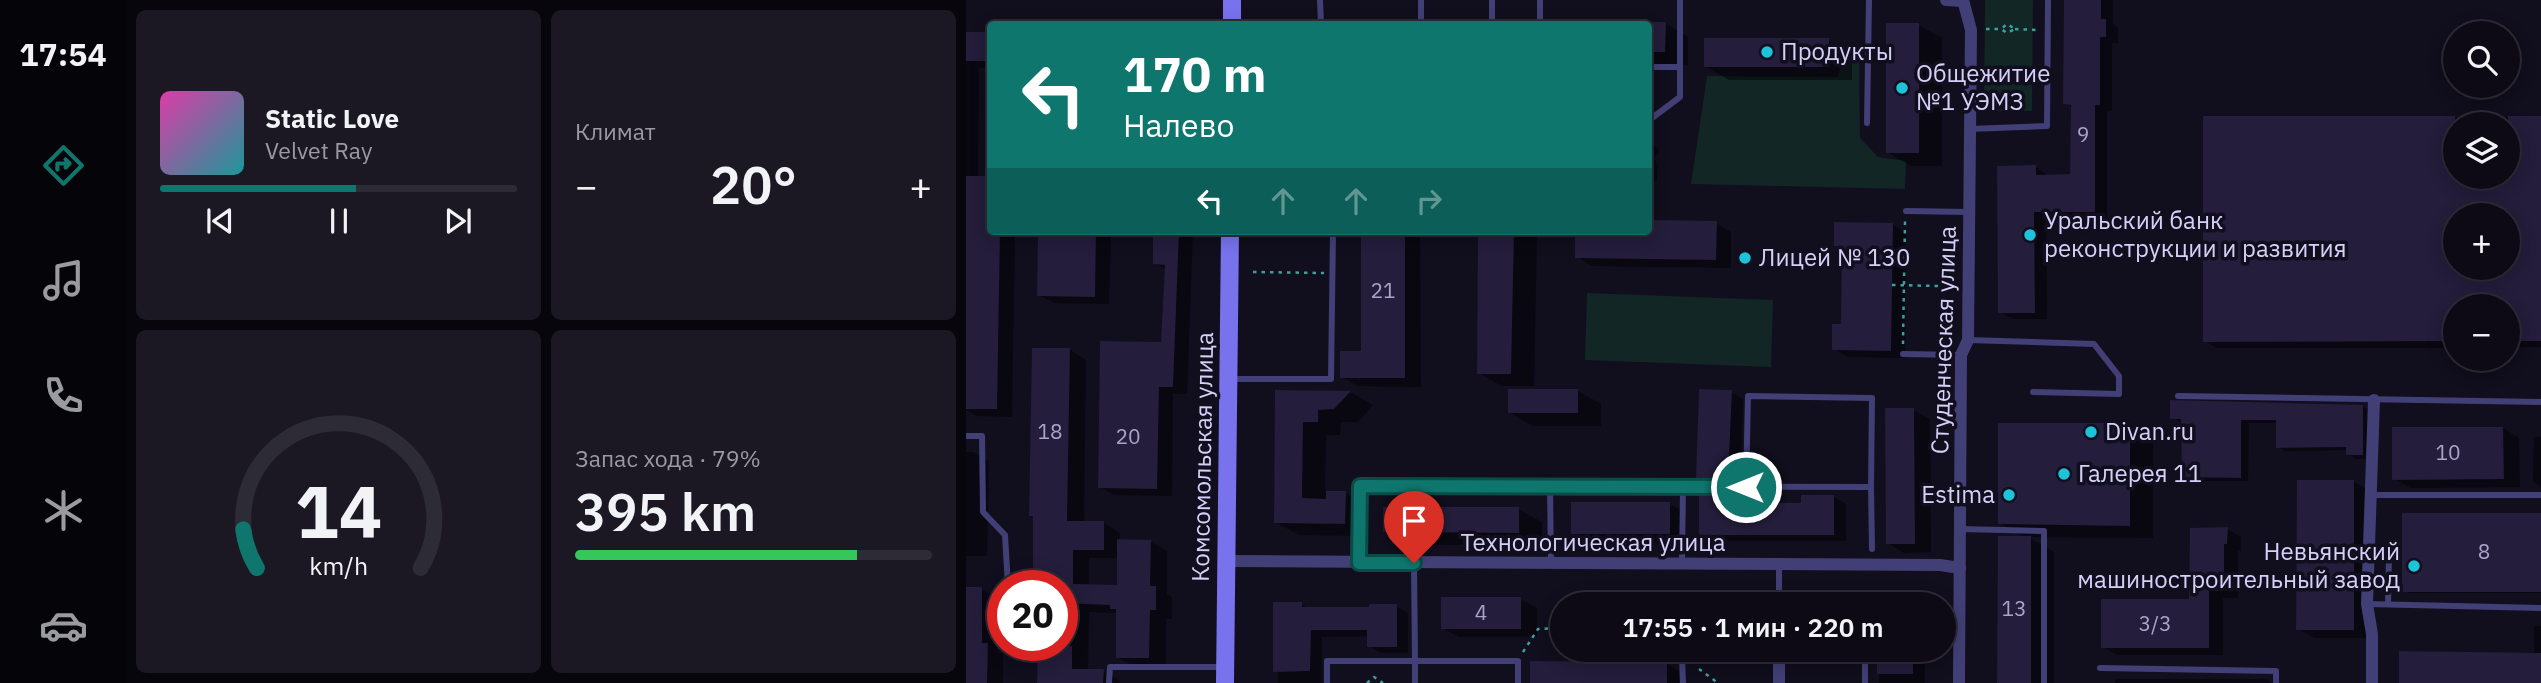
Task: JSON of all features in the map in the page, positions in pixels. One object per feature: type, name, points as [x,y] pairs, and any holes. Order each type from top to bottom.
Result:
[{"type":"main road","points":[[1231,21],[1232,0]]},
{"type":"main road","name":"Комсомольская улица","points":[[1225,675],[1230,235]]},
{"type":"street","points":[[1946,0],[1963,0]]},
{"type":"street","name":"Студенческая улица","points":[[1959,683],[1961,355],[1968,340],[1971,30],[1963,0]]},
{"type":"street","points":[[2372,683],[2372,634],[2367,604],[2374,400]]},
{"type":"street","name":"Технологическая улица","points":[[1226,561],[1940,565],[1960,568]]},
{"type":"street","points":[[1779,662],[1779,683]]},
{"type":"lane","points":[[1321,0],[1321,21]]},
{"type":"lane","points":[[1421,0],[1421,21]]},
{"type":"lane","points":[[1492,0],[1492,21]]},
{"type":"lane","points":[[1540,0],[1541,21]]},
{"type":"lane","points":[[1652,118],[1680,97],[1680,0]]},
{"type":"lane","points":[[1867,123],[1869,0]]},
{"type":"lane","points":[[1969,129],[2047,126],[2048,0]]},
{"type":"lane","points":[[1652,67],[1680,67]]},
{"type":"lane","points":[[1906,211],[1968,212]]},
{"type":"lane","points":[[1229,379],[1331,379],[1333,235]]},
{"type":"lane","points":[[1968,340],[2094,344],[2119,376],[2119,394],[2033,392]]},
{"type":"lane","points":[[1903,354],[1961,355]]},
{"type":"lane","points":[[1746,487],[1748,396],[1872,398],[1872,549]]},
{"type":"lane","points":[[2178,396],[2541,402]]},
{"type":"lane","points":[[966,436],[982,436],[983,512],[1005,535],[1007,570]]},
{"type":"lane","points":[[1359,563],[1360,486],[1871,487]]},
{"type":"lane","points":[[1550,486],[1551,564]]},
{"type":"lane","points":[[1682,565],[1683,487]]},
{"type":"lane","points":[[2371,495],[2541,495]]},
{"type":"lane","points":[[1960,529],[2044,531],[2044,683]]},
{"type":"lane","points":[[2388,604],[2389,557]]},
{"type":"lane","points":[[1414,563],[1415,683]]},
{"type":"lane","points":[[1779,565],[1779,592]]},
{"type":"lane","points":[[2367,604],[2541,608]]},
{"type":"lane","points":[[1327,683],[1327,661],[1518,661],[1518,683]]},
{"type":"lane","points":[[1682,662],[1683,683]]},
{"type":"lane","points":[[1864,662],[1865,683]]},
{"type":"lane","points":[[1109,683],[1110,667],[1225,675]]},
{"type":"lane","points":[[2100,668],[2276,671],[2276,683]]},
{"type":"path","points":[[1983,29],[2001,29]]},
{"type":"path","points":[[1903,354],[1906,211]]},
{"type":"path","points":[[1253,272],[1333,273]]},
{"type":"path","points":[[1892,285],[1938,286]]},
{"type":"path","points":[[1518,661],[1538,629],[1550,629]]},
{"type":"path","points":[[1689,662],[1718,683]]},
{"type":"path","points":[[1367,683],[1374,677],[1382,683]]},
{"type":"green space","points":[[1985,0],[2033,0],[2032,111],[1984,111]]},
{"type":"green space","points":[[1859,52],[1860,138],[1878,157],[1906,161],[1905,189],[1691,184],[1707,76],[1838,77],[1843,54]]},
{"type":"green space","points":[[1587,293],[1773,300],[1771,367],[1585,360]]},
{"type":"building","points":[[2064,0],[2101,0],[2101,19],[2106,19],[2106,37],[2100,37],[2100,105],[2095,105],[2095,212],[2034,212],[2035,313],[1998,313],[1997,166],[2036,165],[2036,175],[2070,174],[2071,105],[2063,104]]},
{"type":"building","points":[[1652,22],[1666,22],[1665,52],[1652,52]]},
{"type":"building","name":"Общежитие №1 УЭМЗ","points":[[1886,23],[1919,23],[1919,153],[1886,153]]},
{"type":"building","points":[[966,32],[987,32],[987,61],[966,61]]},
{"type":"building","points":[[1704,38],[1829,38],[1829,67],[1704,67]]},
{"type":"building","points":[[2203,116],[2443,116],[2443,189],[2520,189],[2520,116],[2541,116],[2541,341],[2520,341],[2520,294],[2443,294],[2443,341],[2203,342]]},
{"type":"building","points":[[966,176],[987,176],[987,235],[1000,235],[997,409],[966,409]]},
{"type":"building","points":[[1652,220],[1717,221],[1716,260],[1575,258],[1575,235],[1652,235]]},
{"type":"building","points":[[1834,222],[1893,223],[1891,351],[1832,350],[1832,324],[1841,324],[1842,246],[1834,246]]},
{"type":"building","points":[[1038,235],[1096,235],[1095,297],[1037,296]]},
{"type":"building","points":[[1153,235],[1179,235],[1173,387],[1159,387],[1157,489],[1098,488],[1100,341],[1161,342],[1165,265],[1153,264]]},
{"type":"building","points":[[1361,235],[1405,235],[1405,378],[1340,378],[1340,351],[1361,351]]},
{"type":"building","points":[[1478,235],[1514,235],[1511,374],[1477,374]]},
{"type":"building","points":[[1032,348],[1070,348],[1067,521],[1104,521],[1104,550],[1073,550],[1073,570],[1033,570],[1033,516],[1029,516]]},
{"type":"building","points":[[1508,389],[1578,389],[1578,413],[1508,413]]},
{"type":"building","points":[[1699,389],[1732,390],[1728,481],[1699,481],[1699,478],[1696,478]]},
{"type":"building","points":[[1275,390],[1351,391],[1334,409],[1318,410],[1318,422],[1303,422],[1302,498],[1326,499],[1326,491],[1346,491],[1345,524],[1274,523]]},
{"type":"building","points":[[2170,400],[2363,405],[2363,455],[2346,455],[2346,447],[2276,448],[2276,420],[2241,420],[2241,478],[2182,477],[2181,419],[2170,419]]},
{"type":"building","points":[[1885,408],[1914,408],[1915,544],[1886,544]]},
{"type":"building","name":"Галерея 11","points":[[1998,423],[2130,423],[2130,526],[1998,524]]},
{"type":"building","points":[[2392,427],[2503,427],[2504,479],[2392,480]]},
{"type":"building","points":[[2297,480],[2354,480],[2354,630],[2296,630]]},
{"type":"building","points":[[1699,492],[1728,492],[1730,503],[1801,503],[1801,495],[1834,495],[1834,535],[1699,535]]},
{"type":"building","points":[[1571,502],[1670,502],[1670,534],[1571,534]]},
{"type":"building","points":[[1383,507],[1519,507],[1519,533],[1383,532]]},
{"type":"building","points":[[2402,513],[2541,513],[2541,592],[2402,592]]},
{"type":"building","points":[[2228,527],[2227,544],[2224,544],[2224,591],[2209,591],[2209,648],[2101,648],[2101,599],[2189,599],[2190,528]]},
{"type":"building","points":[[1998,536],[2031,536],[2031,683],[1997,683]]},
{"type":"building","points":[[1117,539],[1151,540],[1150,586],[1156,586],[1156,610],[1150,610],[1149,658],[1116,658],[1116,609],[1110,609],[1110,605],[1078,604],[1078,584],[1117,585]]},
{"type":"building","points":[[966,587],[982,587],[982,643],[987,643],[987,683],[966,683]]},
{"type":"building","points":[[1441,597],[1521,597],[1521,629],[1441,629]]},
{"type":"building","points":[[1273,602],[1302,602],[1302,607],[1369,607],[1369,604],[1397,604],[1397,647],[1367,647],[1367,630],[1311,630],[1310,671],[1273,672]]},
{"type":"building","points":[[2399,651],[2541,653],[2541,683],[2399,683]]},
{"type":"building","points":[[1038,661],[1072,661],[1072,669],[1104,669],[1103,683],[1037,683]]},
{"type":"building","points":[[1530,661],[1667,662],[1667,683],[1530,683]]},
{"type":"building","points":[[1877,662],[1913,662],[1913,674],[1877,674]]},
{"type":"place","name":"Продукты","points":[[1767,52]]},
{"type":"place","name":"Общежитие №1 УЭМЗ","points":[[1902,88]]},
{"type":"place","name":"Уральский банк реконструкции и развития","points":[[2030,235]]},
{"type":"place","name":"Лицей № 130","points":[[1745,258]]},
{"type":"place","name":"Divan.ru","points":[[2091,432]]},
{"type":"place","name":"Галерея 11","points":[[2064,474]]},
{"type":"place","name":"Estima","points":[[2009,495]]},
{"type":"place","name":"Невьянский машиностроительный завод","points":[[2414,566]]},
{"type":"route","points":[[1414,563],[1359,563],[1360,486],[1746,487]]}]
